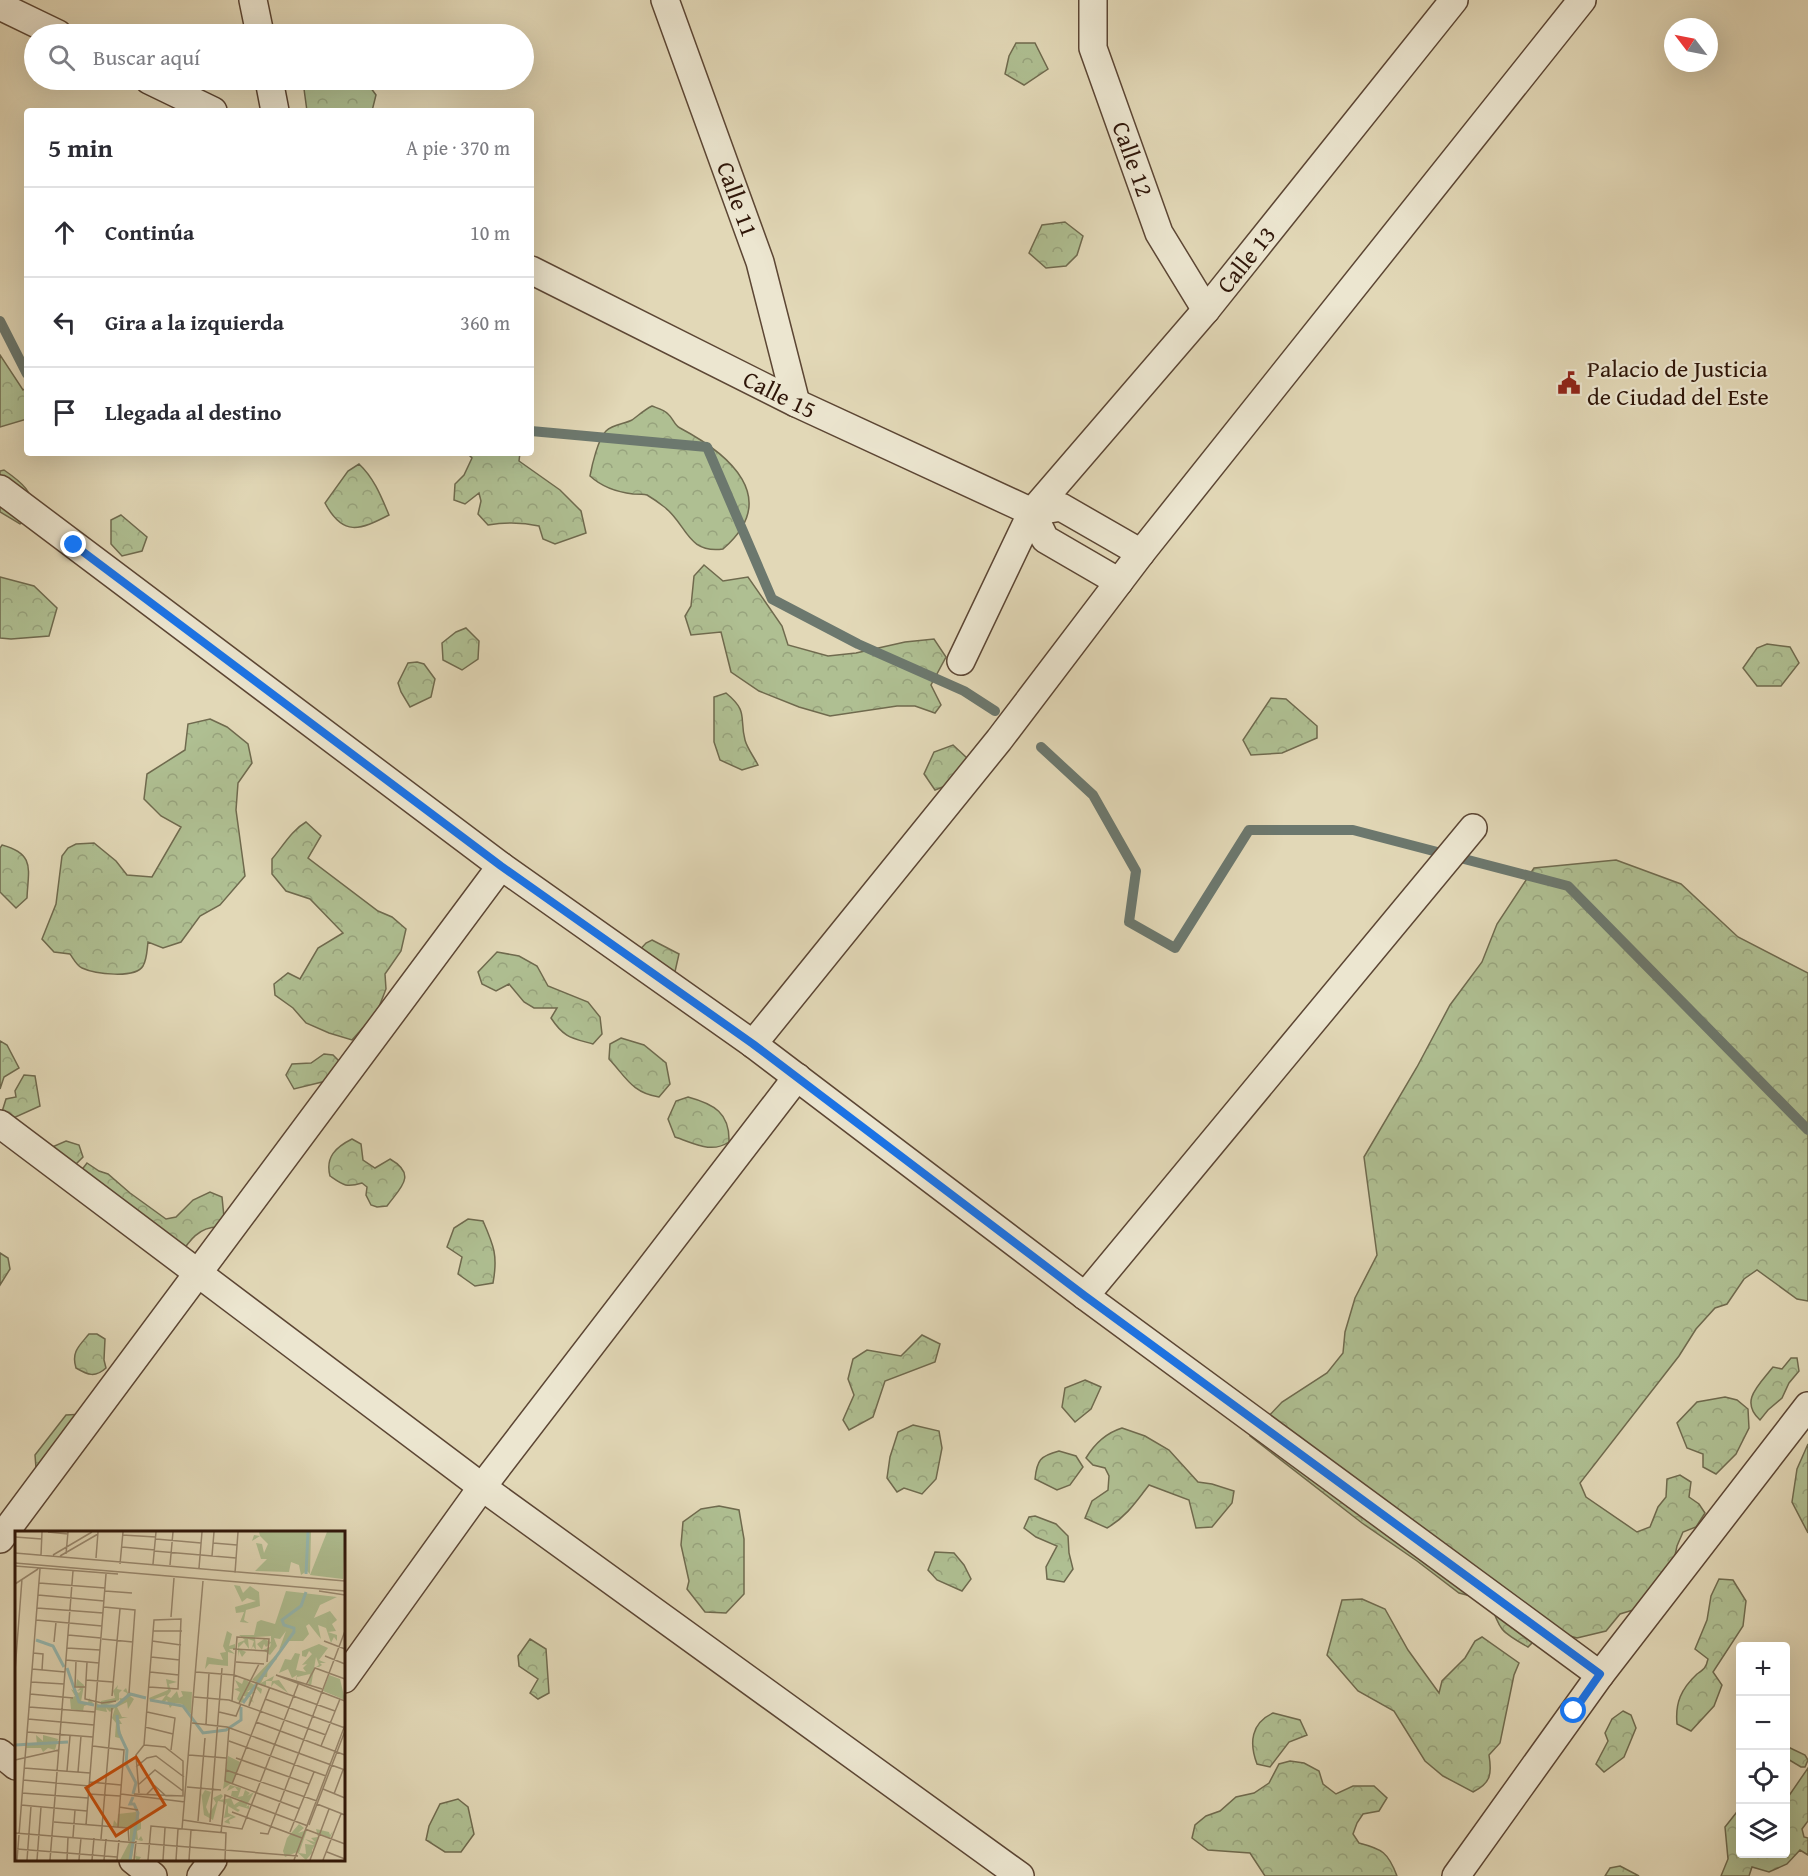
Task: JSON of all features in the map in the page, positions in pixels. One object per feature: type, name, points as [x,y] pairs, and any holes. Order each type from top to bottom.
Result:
[{"type":"street","points":[[252,0],[258,24]]},
{"type":"street","name":"Calle 11","points":[[665,0],[760,262],[796,403]]},
{"type":"street","name":"Calle 12","points":[[1093,0],[1093,48],[1159,233],[1206,310]]},
{"type":"street","name":"Calle 13","points":[[961,661],[1032,512],[1206,310],[1454,0]]},
{"type":"street","points":[[753,1044],[999,740],[1141,553],[1582,0]]},
{"type":"street","points":[[0,6],[37,24]]},
{"type":"street","points":[[170,90],[207,108]]},
{"type":"street","points":[[271,90],[274,108]]},
{"type":"street","name":"Calle 15","points":[[534,272],[796,403],[1032,512]]},
{"type":"street","points":[[0,489],[501,866],[753,1044],[1085,1296],[1600,1674]]},
{"type":"street","points":[[1119,582],[1045,539],[1032,512],[1061,507],[1141,553]]},
{"type":"street","points":[[1085,1296],[1473,828]]},
{"type":"street","points":[[0,1539],[501,866]]},
{"type":"street","points":[[345,1678],[482,1487],[797,1077]]},
{"type":"street","points":[[0,1124],[482,1487],[1020,1876]]},
{"type":"street","points":[[1456,1876],[1600,1674],[1808,1406]]},
{"type":"street","points":[[0,1753],[15,1765]]},
{"type":"street","points":[[134,1861],[153,1876]]},
{"type":"street","points":[[201,1876],[212,1861]]},
{"type":"green space","points":[[1016,43],[1035,43],[1048,69],[1024,85],[1005,74],[1009,56]]},
{"type":"green space","points":[[304,90],[372,90],[376,95],[373,108],[307,108]]},
{"type":"green space","points":[[1065,222],[1083,236],[1077,255],[1066,266],[1046,268],[1029,253],[1042,225]]},
{"type":"green space","points":[[0,355],[24,389],[24,420],[0,427]]},
{"type":"green space","points":[[652,406],[665,411],[678,427],[716,451],[731,464],[742,479],[748,495],[748,512],[740,530],[723,549],[701,547],[688,536],[671,513],[647,495],[615,490],[604,486],[590,476],[598,446],[606,431],[632,420]]},
{"type":"green space","points":[[470,456],[520,456],[519,461],[560,490],[581,511],[586,533],[555,544],[543,539],[539,526],[514,523],[488,525],[478,514],[481,501],[479,493],[465,504],[454,500],[455,484],[464,475],[472,458]]},
{"type":"green space","points":[[359,464],[373,481],[389,515],[361,527],[346,526],[332,514],[325,503],[348,471]]},
{"type":"green space","points":[[4,470],[26,488],[35,506],[37,515],[20,524],[0,512],[0,471]]},
{"type":"green space","points":[[121,515],[147,537],[142,551],[122,556],[111,544],[111,520]]},
{"type":"green space","points":[[704,565],[723,581],[748,577],[782,626],[788,645],[828,656],[934,639],[946,657],[931,685],[941,705],[935,713],[915,706],[897,706],[830,716],[799,707],[759,691],[731,672],[721,632],[691,635],[685,616],[691,606],[694,576]]},
{"type":"green space","points":[[0,577],[34,586],[57,608],[49,636],[0,638]]},
{"type":"green space","points":[[466,628],[479,641],[478,659],[462,670],[443,660],[442,643],[456,632]]},
{"type":"green space","points":[[1767,644],[1790,647],[1799,663],[1781,686],[1757,686],[1743,668],[1757,648]]},
{"type":"green space","points":[[408,663],[424,664],[435,679],[431,697],[410,707],[398,683]]},
{"type":"green space","points":[[726,693],[741,710],[746,743],[758,765],[742,770],[720,760],[714,742],[714,697]]},
{"type":"green space","points":[[1271,698],[1286,699],[1317,726],[1317,738],[1282,753],[1251,755],[1243,740]]},
{"type":"green space","points":[[210,719],[227,727],[248,744],[252,763],[238,783],[236,810],[245,876],[220,905],[200,916],[181,942],[163,948],[148,942],[143,966],[132,973],[114,974],[88,970],[80,967],[70,954],[54,952],[42,939],[56,904],[62,856],[68,848],[76,844],[94,843],[116,861],[127,875],[152,877],[181,827],[161,816],[144,799],[147,774],[185,750],[188,724]]},
{"type":"green space","points":[[953,745],[967,758],[961,780],[935,790],[924,774],[934,752]]},
{"type":"green space","points":[[306,822],[321,836],[308,858],[378,911],[392,917],[406,929],[401,951],[385,974],[386,989],[377,1012],[352,1040],[306,1023],[293,1008],[275,995],[274,984],[288,973],[300,979],[318,948],[343,933],[310,899],[286,891],[272,874],[272,859],[292,834]]},
{"type":"green space","points":[[2,845],[20,853],[28,864],[27,898],[16,908],[0,892],[0,848]]},
{"type":"green space","points":[[1616,860],[1681,884],[1738,937],[1808,973],[1808,1301],[1797,1299],[1757,1270],[1744,1279],[1727,1304],[1715,1308],[1696,1329],[1679,1356],[1580,1483],[1586,1497],[1637,1532],[1650,1527],[1658,1507],[1666,1497],[1667,1479],[1680,1475],[1691,1482],[1689,1497],[1699,1504],[1705,1513],[1696,1527],[1683,1532],[1653,1616],[1633,1610],[1620,1614],[1606,1631],[1577,1638],[1563,1634],[1538,1637],[1528,1647],[1506,1634],[1496,1618],[1490,1601],[1459,1593],[1362,1523],[1250,1436],[1282,1402],[1327,1373],[1343,1353],[1345,1332],[1355,1298],[1377,1255],[1364,1157],[1417,1067],[1450,1005],[1482,962],[1497,924],[1534,868]]},
{"type":"green space","points":[[652,940],[679,954],[674,976],[635,955]]},
{"type":"green space","points":[[497,952],[519,956],[537,966],[548,986],[588,1002],[600,1017],[602,1034],[593,1044],[574,1038],[560,1030],[551,1018],[557,1008],[534,1008],[524,1002],[509,984],[496,991],[482,984],[478,972]]},
{"type":"green space","points":[[621,1038],[644,1045],[666,1063],[670,1084],[659,1097],[636,1088],[609,1059],[610,1044]]},
{"type":"green space","points":[[0,1041],[7,1045],[19,1068],[4,1077],[0,1089]]},
{"type":"green space","points":[[324,1054],[333,1055],[341,1063],[326,1081],[294,1089],[286,1075],[292,1064],[311,1063]]},
{"type":"green space","points":[[24,1075],[35,1076],[40,1106],[9,1120],[1,1115],[6,1099],[16,1097],[15,1091]]},
{"type":"green space","points":[[688,1097],[706,1103],[719,1111],[727,1124],[729,1142],[709,1147],[675,1137],[668,1119],[676,1101]]},
{"type":"green space","points":[[352,1139],[361,1144],[363,1160],[375,1168],[390,1159],[403,1171],[404,1182],[387,1206],[371,1205],[366,1195],[367,1187],[362,1183],[345,1185],[330,1176],[329,1163],[333,1153]]},
{"type":"green space","points":[[66,1141],[79,1145],[83,1157],[67,1173],[43,1151]]},
{"type":"green space","points":[[87,1163],[108,1174],[166,1219],[176,1217],[193,1200],[210,1192],[222,1197],[224,1217],[218,1227],[204,1230],[194,1237],[177,1259],[77,1176]]},
{"type":"green space","points":[[468,1219],[483,1221],[490,1237],[495,1258],[493,1283],[475,1286],[458,1274],[462,1257],[447,1247],[454,1228]]},
{"type":"green space","points":[[0,1253],[8,1258],[10,1269],[0,1285]]},
{"type":"green space","points":[[89,1334],[97,1334],[105,1339],[106,1368],[95,1374],[88,1374],[76,1368],[75,1362],[75,1353]]},
{"type":"green space","points":[[922,1335],[940,1344],[935,1362],[885,1381],[873,1417],[849,1430],[843,1420],[854,1395],[848,1379],[853,1359],[867,1350],[901,1356]]},
{"type":"green space","points":[[1791,1358],[1797,1358],[1799,1371],[1789,1383],[1782,1398],[1760,1420],[1751,1406],[1753,1393],[1773,1367],[1782,1369]]},
{"type":"green space","points":[[1085,1380],[1101,1387],[1091,1409],[1075,1422],[1062,1407],[1065,1388]]},
{"type":"green space","points":[[1725,1397],[1737,1400],[1748,1409],[1749,1428],[1736,1454],[1716,1474],[1703,1467],[1703,1454],[1687,1448],[1677,1423],[1697,1402]]},
{"type":"green space","points":[[84,1414],[36,1468],[35,1455],[66,1415]]},
{"type":"green space","points":[[913,1425],[939,1431],[942,1448],[936,1479],[922,1494],[904,1488],[897,1492],[887,1478],[890,1457],[898,1432]]},
{"type":"green space","points":[[1122,1428],[1145,1436],[1169,1450],[1198,1482],[1234,1491],[1232,1503],[1212,1527],[1196,1528],[1189,1500],[1149,1485],[1125,1514],[1107,1528],[1085,1518],[1092,1501],[1108,1490],[1109,1476],[1105,1468],[1093,1465],[1086,1458],[1101,1439]]},
{"type":"green space","points":[[1808,1444],[1808,1533],[1792,1502],[1797,1469]]},
{"type":"green space","points":[[1059,1451],[1076,1456],[1083,1467],[1070,1485],[1057,1490],[1035,1479],[1038,1463],[1044,1457]]},
{"type":"green space","points":[[719,1506],[739,1510],[744,1539],[744,1594],[726,1613],[705,1612],[687,1589],[689,1581],[681,1545],[683,1522],[701,1509]]},
{"type":"green space","points":[[1035,1516],[1056,1524],[1068,1536],[1073,1569],[1064,1582],[1047,1579],[1046,1567],[1057,1546],[1036,1537],[1024,1528],[1029,1517]]},
{"type":"green space","points":[[935,1552],[954,1553],[964,1565],[971,1579],[962,1591],[937,1580],[928,1570]]},
{"type":"green space","points":[[1719,1579],[1733,1580],[1746,1601],[1743,1626],[1713,1672],[1722,1685],[1714,1706],[1691,1731],[1677,1724],[1678,1703],[1687,1685],[1704,1668],[1708,1659],[1695,1649],[1707,1620],[1711,1596]]},
{"type":"green space","points":[[1362,1599],[1385,1609],[1408,1650],[1439,1693],[1442,1681],[1465,1658],[1475,1641],[1482,1637],[1519,1663],[1514,1675],[1500,1743],[1489,1755],[1489,1777],[1479,1789],[1473,1792],[1443,1776],[1425,1761],[1394,1711],[1358,1691],[1327,1655],[1342,1600]]},
{"type":"green space","points":[[530,1639],[546,1649],[549,1693],[538,1699],[530,1693],[538,1679],[519,1666],[518,1656]]},
{"type":"green space","points":[[1623,1711],[1631,1715],[1636,1728],[1624,1757],[1604,1772],[1596,1764],[1608,1741],[1605,1733],[1612,1719]]},
{"type":"green space","points":[[1273,1713],[1300,1720],[1307,1735],[1289,1742],[1270,1767],[1257,1764],[1253,1741],[1260,1722]]},
{"type":"green space","points":[[1790,1748],[1805,1755],[1808,1760],[1805,1767],[1790,1760]]},
{"type":"green space","points":[[1290,1761],[1304,1763],[1319,1771],[1323,1784],[1336,1794],[1353,1786],[1374,1786],[1387,1798],[1379,1811],[1363,1814],[1353,1834],[1359,1843],[1383,1853],[1397,1876],[1265,1876],[1250,1853],[1208,1850],[1192,1838],[1195,1825],[1206,1816],[1220,1811],[1236,1797],[1254,1793],[1269,1783],[1279,1764]]},
{"type":"green space","points":[[1808,1768],[1808,1821],[1802,1829],[1804,1837],[1808,1838],[1808,1855],[1800,1850],[1787,1864],[1769,1872],[1752,1867],[1749,1876],[1721,1876],[1728,1859],[1725,1827],[1736,1813],[1736,1858],[1790,1858],[1790,1794]]},
{"type":"green space","points":[[458,1799],[468,1807],[474,1834],[461,1852],[445,1852],[426,1840],[429,1826],[440,1804]]},
{"type":"green space","points":[[1620,1866],[1639,1876],[1605,1876],[1610,1868]]},
{"type":"waterway","points":[[0,321],[24,368]]},
{"type":"waterway","points":[[534,431],[707,447],[772,599],[858,644],[964,691],[995,711]]},
{"type":"waterway","points":[[1041,747],[1093,795],[1136,871],[1129,922],[1175,948],[1249,830],[1353,830],[1568,886],[1808,1130]]},
{"type":"place","name":"Palacio de Justicia de Ciudad del Este","points":[[1569,383]]},
{"type":"route","points":[[74,545],[501,866],[753,1044],[1085,1296],[1600,1674],[1574,1711]]}]
